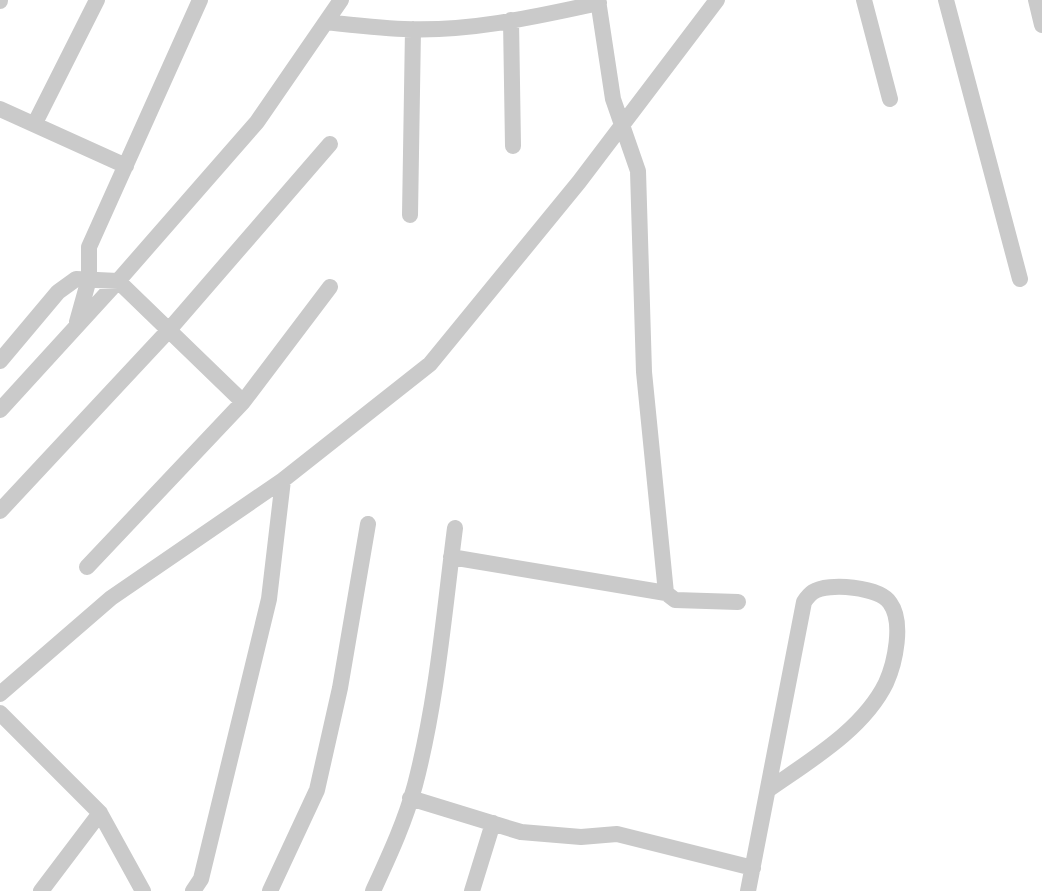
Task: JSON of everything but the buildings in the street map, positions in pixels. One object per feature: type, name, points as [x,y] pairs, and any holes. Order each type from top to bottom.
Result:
[{"type":"street","points":[[35,123],[97,0]]},
{"type":"street","points":[[77,323],[89,279],[89,247],[200,0]]},
{"type":"street","points":[[0,410],[77,323],[118,282],[257,122],[341,0]]},
{"type":"street","points":[[0,694],[111,598],[283,480],[430,364],[623,125],[717,0]]},
{"type":"street","points":[[864,0],[890,99]]},
{"type":"street","points":[[946,0],[1020,279]]},
{"type":"street","points":[[1036,0],[1042,25]]},
{"type":"street","points":[[326,22],[413,29],[489,25],[598,2],[613,99],[638,171],[644,372],[666,593]]},
{"type":"street","points":[[511,20],[513,146]]},
{"type":"street","points":[[410,215],[413,29]]},
{"type":"street","points":[[0,109],[126,166]]},
{"type":"street","points":[[0,511],[168,331],[330,144]]},
{"type":"street","points":[[0,361],[58,292],[76,279],[118,282],[243,402]]},
{"type":"street","points":[[87,567],[243,402],[330,287]]},
{"type":"street","points":[[194,891],[201,879],[269,599],[283,480]]},
{"type":"street","points":[[270,891],[317,790],[340,688],[368,524]]},
{"type":"street","points":[[373,891],[399,833],[410,798],[433,696],[455,528]]},
{"type":"street","points":[[451,557],[666,593],[675,600],[738,602]]},
{"type":"street","points":[[748,891],[804,602],[814,591],[833,587],[861,588],[880,593],[890,601],[896,621],[895,654],[886,684],[864,714],[838,739],[768,790]]},
{"type":"street","points":[[0,713],[100,813],[143,891]]},
{"type":"street","points":[[410,798],[521,832],[581,837],[617,834],[753,868]]},
{"type":"street","points":[[41,891],[100,813]]},
{"type":"street","points":[[471,891],[493,823]]}]
